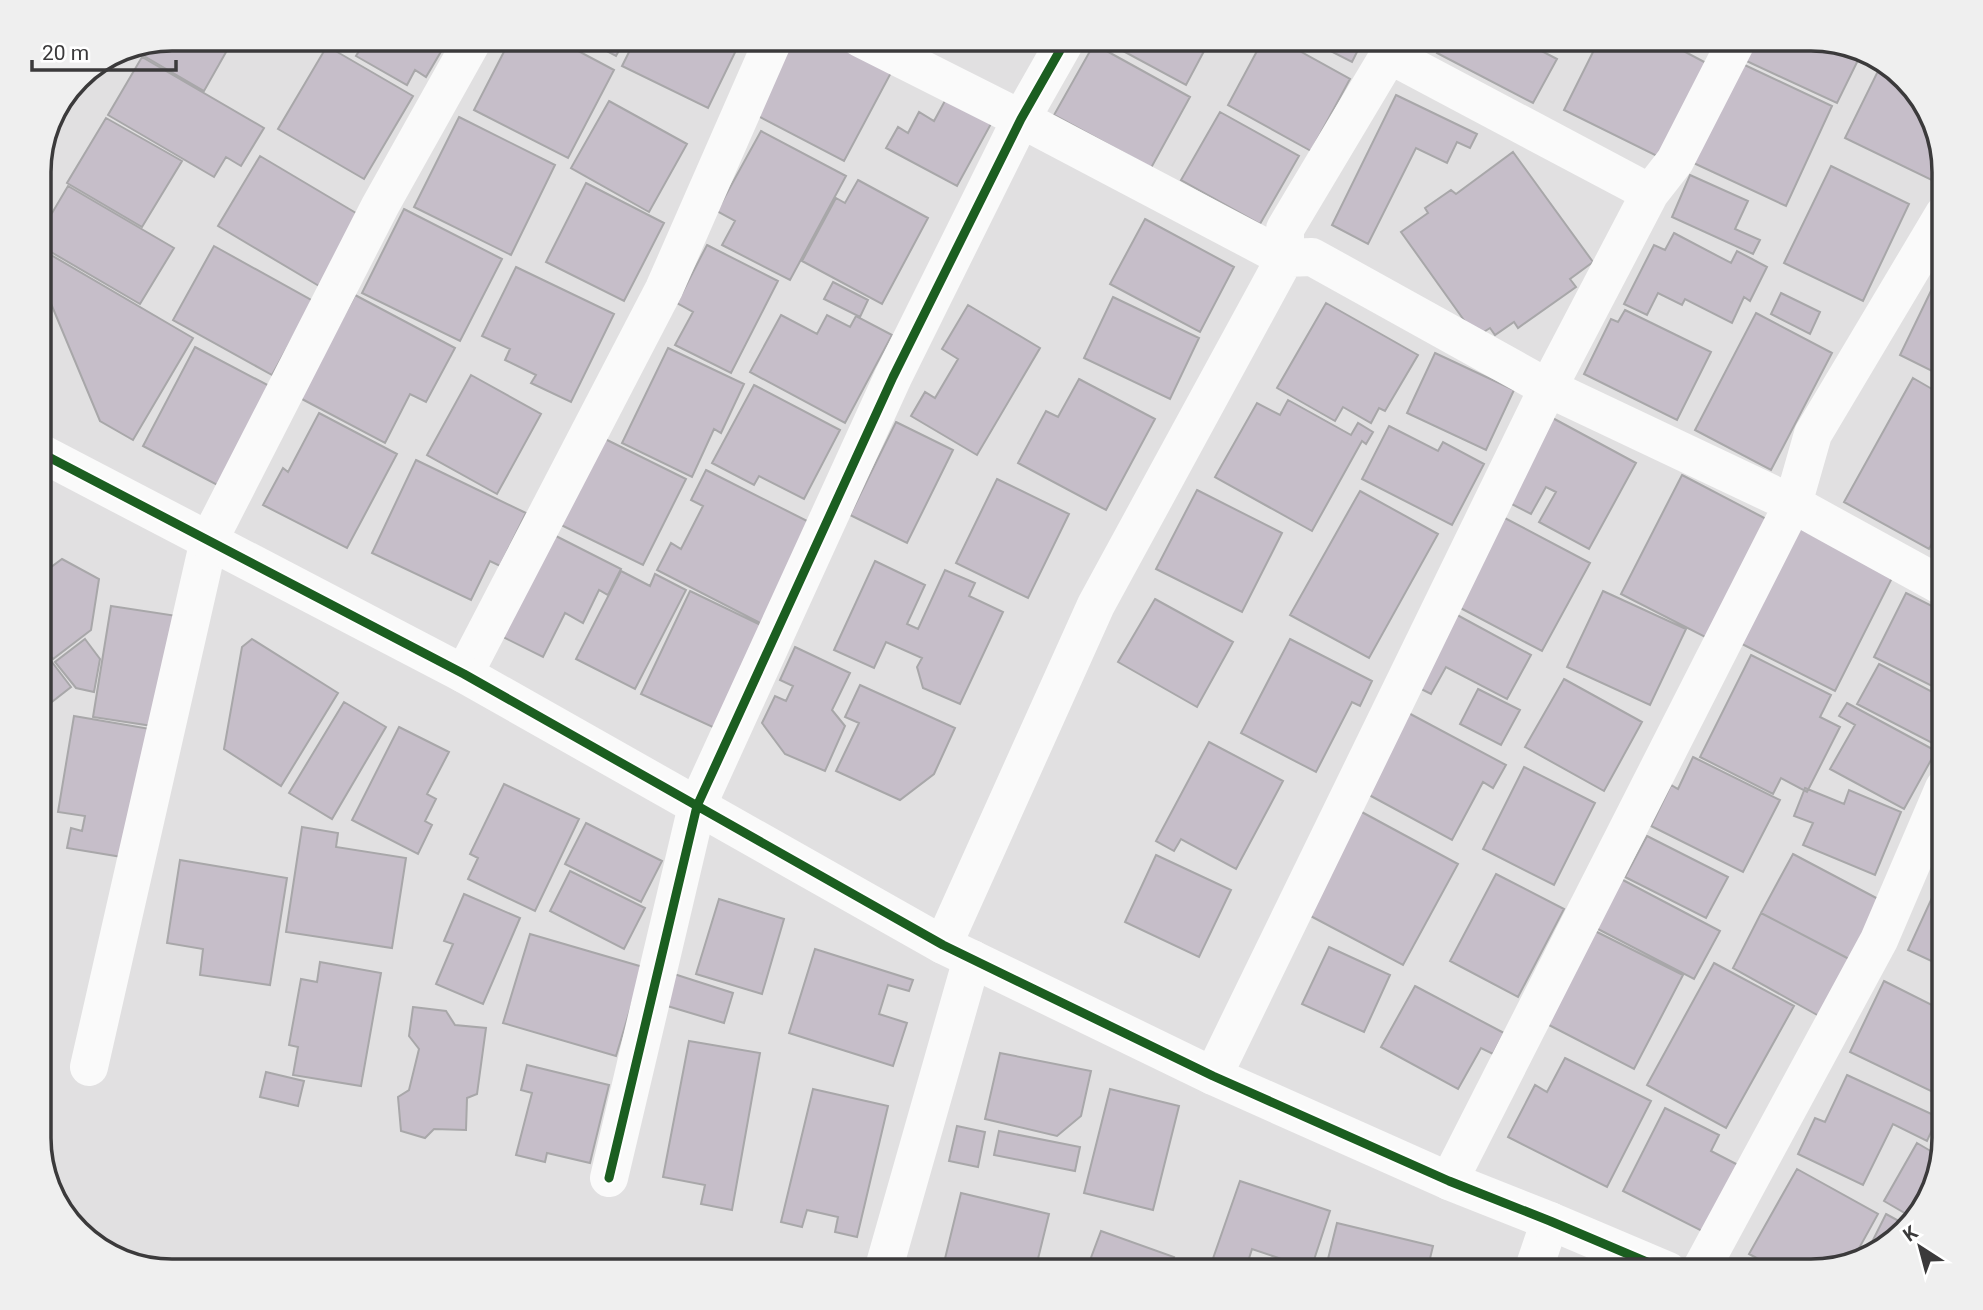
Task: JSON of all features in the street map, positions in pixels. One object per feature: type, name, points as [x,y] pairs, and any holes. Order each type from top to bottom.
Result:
[{"type":"street","points":[[89,1067],[209,540],[380,206],[467,51]]},
{"type":"street","points":[[464,674],[664,289],[768,51]]},
{"type":"street","points":[[886,51],[1285,258],[1312,257],[1548,388],[1793,504],[1932,580]]},
{"type":"street","points":[[609,1178],[697,806],[893,377],[1021,119],[1060,51]]},
{"type":"street","points":[[886,1259],[958,952],[1096,605],[1285,258],[1285,229],[1393,51]]},
{"type":"street","points":[[1402,51],[1650,193]]},
{"type":"street","points":[[1213,1076],[1548,388],[1650,193],[1675,161],[1731,51]]},
{"type":"street","points":[[1449,1181],[1793,504],[1814,434],[1932,234]]},
{"type":"street","points":[[51,458],[464,674],[958,952],[1213,1076],[1449,1181],[1638,1259]]},
{"type":"street","points":[[1707,1259],[1880,940],[1932,816]]},
{"type":"street","points":[[1537,1259],[1550,1221]]},
{"type":"building","points":[[172,51],[227,51],[204,91],[144,56],[148,53]]},
{"type":"building","points":[[324,51],[336,51],[413,96],[364,179],[278,129]]},
{"type":"building","points":[[359,51],[441,51],[426,77],[415,70],[407,85],[356,56]]},
{"type":"building","points":[[504,51],[578,51],[614,70],[568,158],[474,110]]},
{"type":"building","points":[[630,51],[736,51],[708,108],[622,66]]},
{"type":"building","points":[[784,51],[859,51],[893,69],[844,161],[758,116]]},
{"type":"building","points":[[1090,51],[1107,51],[1190,97],[1151,168],[1054,115]]},
{"type":"building","points":[[1123,51],[1204,51],[1186,85]]},
{"type":"building","points":[[1257,51],[1299,51],[1350,79],[1311,151],[1228,105]]},
{"type":"building","points":[[1330,51],[1358,51],[1352,62]]},
{"type":"building","points":[[1542,51],[1557,59],[1533,103],[1437,53]]},
{"type":"building","points":[[1594,51],[1684,51],[1710,65],[1663,159],[1564,110]]},
{"type":"building","points":[[1743,51],[1811,51],[1843,55],[1858,60],[1837,103],[1740,58]]},
{"type":"building","points":[[142,57],[264,128],[241,166],[226,157],[214,177],[108,115]]},
{"type":"building","points":[[1734,60],[1832,106],[1786,206],[1687,160]]},
{"type":"building","points":[[1878,71],[1907,98],[1923,125],[1931,156],[1932,180],[1845,138]]},
{"type":"building","points":[[1396,95],[1477,134],[1470,148],[1457,142],[1447,163],[1416,148],[1368,244],[1332,225]]},
{"type":"building","points":[[947,97],[992,122],[957,186],[886,148],[898,127],[908,133],[919,112],[934,121]]},
{"type":"building","points":[[609,101],[687,144],[649,212],[571,168]]},
{"type":"building","points":[[1220,112],[1299,156],[1260,224],[1181,180]]},
{"type":"building","points":[[459,117],[555,165],[511,255],[414,207]]},
{"type":"building","points":[[106,118],[182,161],[142,227],[67,183]]},
{"type":"building","points":[[761,131],[846,176],[790,280],[722,245],[735,221],[717,211]]},
{"type":"building","points":[[1513,152],[1593,262],[1570,279],[1576,287],[1518,328],[1514,322],[1495,335],[1490,328],[1476,337],[1401,232],[1428,213],[1425,208],[1451,190],[1456,194]]},
{"type":"building","points":[[260,156],[361,216],[319,286],[218,226]]},
{"type":"building","points":[[1831,166],[1909,204],[1863,301],[1784,263]]},
{"type":"building","points":[[1690,175],[1748,201],[1735,229],[1760,240],[1753,254],[1672,217]]},
{"type":"building","points":[[858,180],[928,218],[882,304],[802,261],[836,198],[845,203]]},
{"type":"building","points":[[586,183],[664,223],[624,301],[546,262]]},
{"type":"building","points":[[68,186],[174,248],[140,304],[51,252],[51,215]]},
{"type":"building","points":[[404,209],[502,259],[460,341],[362,293]]},
{"type":"building","points":[[1145,219],[1234,267],[1200,332],[1110,284]]},
{"type":"building","points":[[1674,233],[1731,263],[1737,251],[1767,267],[1750,301],[1744,297],[1732,323],[1685,299],[1682,305],[1658,293],[1647,315],[1624,304],[1654,245],[1665,250]]},
{"type":"building","points":[[707,245],[778,281],[731,373],[675,345],[693,312],[677,303]]},
{"type":"building","points":[[214,246],[313,301],[272,375],[173,320]]},
{"type":"building","points":[[51,255],[193,338],[133,440],[100,421],[51,304]]},
{"type":"building","points":[[516,267],[614,314],[571,402],[531,383],[536,375],[505,360],[510,349],[482,336]]},
{"type":"building","points":[[833,282],[868,300],[860,317],[824,299]]},
{"type":"building","points":[[1932,289],[1932,371],[1900,355]]},
{"type":"building","points":[[1781,293],[1820,312],[1810,334],[1771,314]]},
{"type":"building","points":[[355,295],[455,348],[426,402],[410,394],[385,443],[300,398]]},
{"type":"building","points":[[1113,297],[1199,338],[1170,399],[1084,358]]},
{"type":"building","points":[[1326,303],[1418,355],[1385,411],[1379,408],[1371,423],[1343,407],[1335,421],[1277,388]]},
{"type":"building","points":[[968,305],[1040,348],[977,455],[911,416],[925,392],[935,398],[958,359],[942,349]]},
{"type":"building","points":[[1625,310],[1711,352],[1677,420],[1584,374],[1611,319],[1618,322]]},
{"type":"building","points":[[1756,313],[1832,353],[1771,470],[1695,430]]},
{"type":"building","points":[[781,315],[817,334],[827,315],[850,327],[856,316],[892,335],[845,423],[750,372]]},
{"type":"building","points":[[195,347],[275,389],[223,488],[143,446]]},
{"type":"building","points":[[668,348],[744,384],[721,433],[714,429],[692,477],[622,443]]},
{"type":"building","points":[[1435,353],[1514,390],[1486,450],[1407,413]]},
{"type":"building","points":[[471,375],[541,414],[497,494],[427,455]]},
{"type":"building","points":[[1913,378],[1932,389],[1932,543],[1929,549],[1844,502]]},
{"type":"building","points":[[1079,379],[1155,419],[1106,510],[1018,463],[1046,411],[1058,417]]},
{"type":"building","points":[[754,385],[840,430],[804,499],[759,476],[754,485],[712,463]]},
{"type":"building","points":[[1288,400],[1351,435],[1358,423],[1373,432],[1366,444],[1362,441],[1312,531],[1215,477],[1257,403],[1280,415]]},
{"type":"building","points":[[319,413],[397,454],[347,548],[263,505],[283,468],[288,472]]},
{"type":"building","points":[[1547,415],[1636,463],[1589,549],[1539,522],[1556,492],[1546,487],[1531,514],[1502,499]]},
{"type":"building","points":[[896,422],[953,450],[907,543],[850,515]]},
{"type":"building","points":[[1389,426],[1438,451],[1443,442],[1484,464],[1452,525],[1362,479]]},
{"type":"building","points":[[601,437],[686,479],[643,565],[557,523]]},
{"type":"building","points":[[416,460],[526,513],[500,566],[490,561],[471,600],[372,553]]},
{"type":"building","points":[[706,470],[819,527],[768,627],[657,570],[671,543],[681,549],[703,506],[691,500]]},
{"type":"building","points":[[1682,475],[1772,522],[1711,640],[1621,594]]},
{"type":"building","points":[[997,479],[1069,514],[1028,598],[956,563]]},
{"type":"building","points":[[1197,490],[1282,533],[1242,612],[1156,569]]},
{"type":"building","points":[[1360,491],[1438,534],[1369,658],[1290,615]]},
{"type":"building","points":[[1499,515],[1590,563],[1542,651],[1451,603]]},
{"type":"building","points":[[1797,527],[1893,576],[1835,691],[1738,642]]},
{"type":"building","points":[[550,533],[621,569],[608,595],[599,590],[583,623],[565,613],[543,657],[499,635]]},
{"type":"building","points":[[62,559],[99,579],[91,630],[53,659],[51,656],[51,567]]},
{"type":"building","points":[[875,561],[925,585],[907,624],[918,629],[945,570],[975,583],[969,596],[1003,612],[960,704],[923,688],[917,667],[922,658],[886,642],[874,668],[834,650]]},
{"type":"building","points":[[621,571],[650,586],[655,574],[686,590],[635,689],[576,659]]},
{"type":"building","points":[[690,591],[765,627],[717,729],[641,694]]},
{"type":"building","points":[[1603,591],[1686,629],[1650,705],[1567,667]]},
{"type":"building","points":[[1906,593],[1932,606],[1932,686],[1874,657]]},
{"type":"building","points":[[1155,599],[1233,642],[1197,707],[1118,662]]},
{"type":"building","points":[[111,606],[177,616],[159,727],[93,717]]},
{"type":"building","points":[[1448,610],[1531,655],[1507,699],[1446,667],[1431,694],[1409,683]]},
{"type":"building","points":[[85,639],[100,659],[94,692],[76,688],[55,662]]},
{"type":"building","points":[[252,639],[338,693],[281,786],[224,749],[242,647]]},
{"type":"building","points":[[1290,639],[1372,681],[1360,706],[1352,702],[1316,772],[1241,733]]},
{"type":"building","points":[[795,647],[850,673],[832,710],[845,726],[825,771],[785,754],[762,723],[775,696],[786,701],[793,686],[780,680]]},
{"type":"building","points":[[1751,655],[1831,695],[1820,717],[1840,727],[1807,792],[1781,778],[1773,794],[1700,757]]},
{"type":"building","points":[[51,661],[71,687],[51,703]]},
{"type":"building","points":[[1879,664],[1932,692],[1932,743],[1857,704]]},
{"type":"building","points":[[1564,679],[1642,722],[1604,791],[1525,747]]},
{"type":"building","points":[[860,685],[955,728],[934,774],[900,800],[836,771],[859,723],[845,717]]},
{"type":"building","points":[[1478,689],[1520,710],[1501,745],[1460,724]]},
{"type":"building","points":[[344,702],[386,727],[332,819],[289,793]]},
{"type":"building","points":[[1847,703],[1932,749],[1932,758],[1904,809],[1830,769],[1855,725],[1839,716]]},
{"type":"building","points":[[1401,709],[1506,765],[1493,788],[1483,782],[1452,840],[1358,789]]},
{"type":"building","points":[[74,716],[156,730],[134,859],[67,848],[71,828],[82,831],[85,816],[58,812]]},
{"type":"building","points":[[399,727],[449,752],[427,794],[436,799],[425,821],[432,825],[418,854],[352,820]]},
{"type":"building","points":[[1209,742],[1283,781],[1236,869],[1181,839],[1174,851],[1156,841]]},
{"type":"building","points":[[1693,757],[1780,800],[1743,872],[1651,826],[1671,785],[1678,789]]},
{"type":"building","points":[[1524,767],[1595,803],[1554,885],[1483,849]]},
{"type":"building","points":[[504,784],[579,819],[535,911],[468,879],[478,858],[470,854]]},
{"type":"building","points":[[1805,788],[1844,804],[1849,790],[1901,812],[1875,875],[1803,845],[1813,823],[1794,816]]},
{"type":"building","points":[[1358,810],[1458,864],[1403,965],[1303,912]]},
{"type":"building","points":[[586,823],[662,861],[641,902],[565,864]]},
{"type":"building","points":[[302,827],[338,833],[336,847],[406,858],[392,948],[286,932]]},
{"type":"building","points":[[1647,836],[1728,877],[1706,918],[1625,877]]},
{"type":"building","points":[[1793,854],[1882,901],[1851,960],[1761,913]]},
{"type":"building","points":[[1156,855],[1231,890],[1199,957],[1125,922]]},
{"type":"building","points":[[180,860],[287,878],[270,985],[200,975],[203,949],[167,943]]},
{"type":"building","points":[[570,871],[645,908],[624,949],[550,911]]},
{"type":"building","points":[[1496,874],[1564,909],[1518,997],[1450,961]]},
{"type":"building","points":[[1621,879],[1720,931],[1694,979],[1596,928]]},
{"type":"building","points":[[464,894],[520,918],[483,1004],[436,984],[453,944],[444,941]]},
{"type":"building","points":[[1932,898],[1932,961],[1908,950]]},
{"type":"building","points":[[719,899],[784,919],[762,994],[696,974]]},
{"type":"building","points":[[1761,913],[1851,960],[1819,1016],[1733,968]]},
{"type":"building","points":[[1593,930],[1683,975],[1634,1069],[1545,1023]]},
{"type":"building","points":[[530,934],[643,967],[616,1056],[503,1023]]},
{"type":"building","points":[[1329,947],[1390,975],[1364,1032],[1302,1004]]},
{"type":"building","points":[[815,949],[913,980],[909,991],[888,985],[879,1014],[907,1023],[893,1066],[789,1033]]},
{"type":"building","points":[[320,962],[381,973],[361,1086],[293,1075],[298,1047],[289,1045],[301,979],[317,982]]},
{"type":"building","points":[[1714,963],[1794,1006],[1726,1128],[1647,1085]]},
{"type":"building","points":[[674,974],[733,993],[724,1023],[664,1005]]},
{"type":"building","points":[[1884,981],[1932,1005],[1932,1092],[1850,1052]]},
{"type":"building","points":[[1415,986],[1504,1033],[1493,1054],[1481,1048],[1458,1089],[1381,1047]]},
{"type":"building","points":[[413,1007],[446,1011],[455,1025],[486,1028],[477,1094],[467,1098],[466,1130],[434,1129],[425,1138],[401,1131],[398,1097],[409,1090],[419,1049],[409,1036]]},
{"type":"building","points":[[689,1041],[760,1053],[732,1210],[701,1204],[705,1185],[663,1177]]},
{"type":"building","points":[[1000,1053],[1091,1071],[1081,1116],[1057,1136],[985,1119]]},
{"type":"building","points":[[1565,1058],[1651,1101],[1607,1187],[1508,1137],[1535,1085],[1547,1092]]},
{"type":"building","points":[[527,1065],[609,1085],[590,1163],[547,1153],[545,1162],[516,1155],[532,1093],[521,1090]]},
{"type":"building","points":[[266,1072],[304,1081],[298,1106],[260,1097]]},
{"type":"building","points":[[1847,1075],[1932,1114],[1932,1130],[1927,1141],[1893,1124],[1863,1185],[1798,1154],[1815,1118],[1825,1122]]},
{"type":"building","points":[[813,1089],[888,1106],[857,1237],[835,1232],[838,1217],[807,1210],[802,1227],[781,1222]]},
{"type":"building","points":[[1110,1089],[1179,1106],[1153,1210],[1084,1193]]},
{"type":"building","points":[[1665,1108],[1719,1135],[1711,1151],[1742,1167],[1708,1234],[1623,1191]]},
{"type":"building","points":[[957,1126],[985,1132],[978,1167],[949,1161]]},
{"type":"building","points":[[999,1131],[1080,1147],[1075,1171],[994,1155]]},
{"type":"building","points":[[1917,1143],[1931,1151],[1928,1170],[1912,1206],[1907,1212],[1884,1201]]},
{"type":"building","points":[[1797,1169],[1878,1214],[1858,1250],[1843,1255],[1811,1259],[1758,1259],[1749,1254]]},
{"type":"building","points":[[1240,1181],[1330,1211],[1314,1259],[1282,1259],[1252,1249],[1249,1259],[1213,1259]]},
{"type":"building","points":[[961,1193],[1049,1214],[1038,1259],[945,1259]]},
{"type":"building","points":[[1885,1216],[1885,1234],[1871,1243]]},
{"type":"building","points":[[1337,1223],[1433,1246],[1430,1259],[1328,1259]]},
{"type":"building","points":[[1101,1231],[1174,1257],[1173,1259],[1090,1259]]},
{"type":"cycle path","points":[[609,1178],[697,806],[893,377],[1021,119],[1060,51]]},
{"type":"cycle path","points":[[51,458],[464,674],[943,945],[1213,1076],[1449,1181],[1640,1259]]}]
